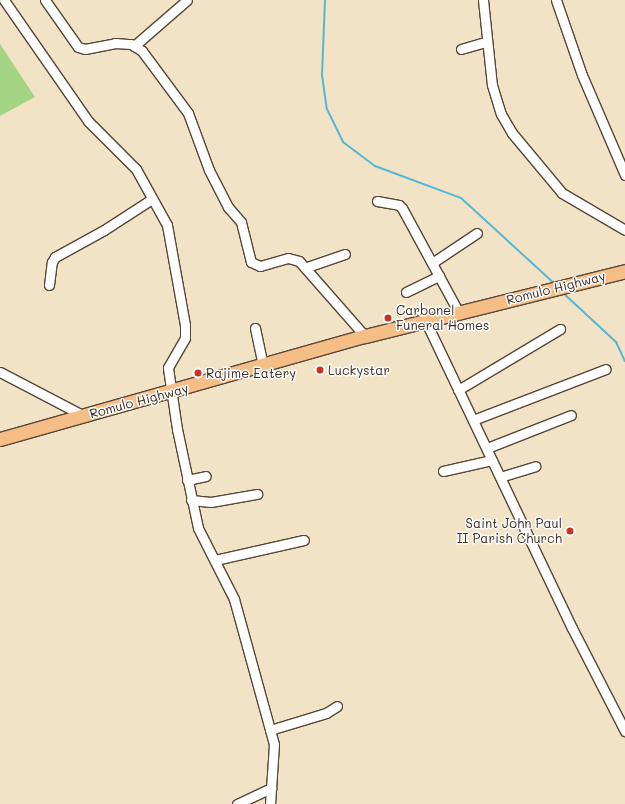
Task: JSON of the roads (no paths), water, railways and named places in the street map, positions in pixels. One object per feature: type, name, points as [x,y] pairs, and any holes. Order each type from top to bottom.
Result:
[{"type":"highway","name":"Romulo Highway","points":[[0,439],[171,392],[365,336],[426,322],[625,271]]},
{"type":"street","points":[[4,0],[88,121],[132,164],[152,199],[170,236],[185,325],[185,338],[168,368],[171,392],[187,480],[198,528],[234,599],[270,730],[274,749],[270,804]]},
{"type":"street","points":[[45,0],[78,47],[85,49],[115,43],[134,46],[149,60],[188,113],[209,170],[228,207],[241,222],[251,262],[260,266],[294,259],[307,267],[365,336]]},
{"type":"street","points":[[134,46],[186,0]]},
{"type":"street","points":[[483,0],[486,42],[492,85],[501,114],[512,133],[562,193],[625,230]]},
{"type":"street","points":[[556,0],[582,76],[625,175]]},
{"type":"street","points":[[461,49],[486,42]]},
{"type":"street","points":[[49,285],[52,262],[55,257],[104,230],[152,199]]},
{"type":"street","points":[[377,201],[399,205],[402,208],[459,313]]},
{"type":"street","points":[[432,263],[477,233]]},
{"type":"street","points":[[307,267],[345,254]]},
{"type":"street","points":[[406,292],[439,276]]},
{"type":"street","points":[[426,322],[572,628],[625,731]]},
{"type":"street","points":[[255,328],[263,366]]},
{"type":"street","points":[[458,390],[560,329]]},
{"type":"street","points":[[473,420],[606,369]]},
{"type":"street","points":[[0,372],[84,416]]},
{"type":"street","points":[[487,448],[571,415]]},
{"type":"street","points":[[443,471],[492,460]]},
{"type":"street","points":[[500,477],[535,466]]},
{"type":"street","points":[[187,480],[206,476]]},
{"type":"street","points":[[191,500],[211,502],[257,494]]},
{"type":"street","points":[[215,560],[304,540]]},
{"type":"street","points":[[270,730],[326,713],[337,706]]},
{"type":"street","points":[[237,804],[271,788]]},
{"type":"waterway","points":[[325,0],[322,75],[327,109],[343,142],[375,166],[461,198],[555,284]]},
{"type":"waterway","points":[[562,292],[616,342],[625,361]]},
{"type":"place","name":"Carbonel Funeral Homes","points":[[388,318]]},
{"type":"place","name":"Luckystar","points":[[320,370]]},
{"type":"place","name":"Rajime Eatery","points":[[198,373]]},
{"type":"place","name":"Saint John Paul II Parish Church","points":[[570,531]]}]
